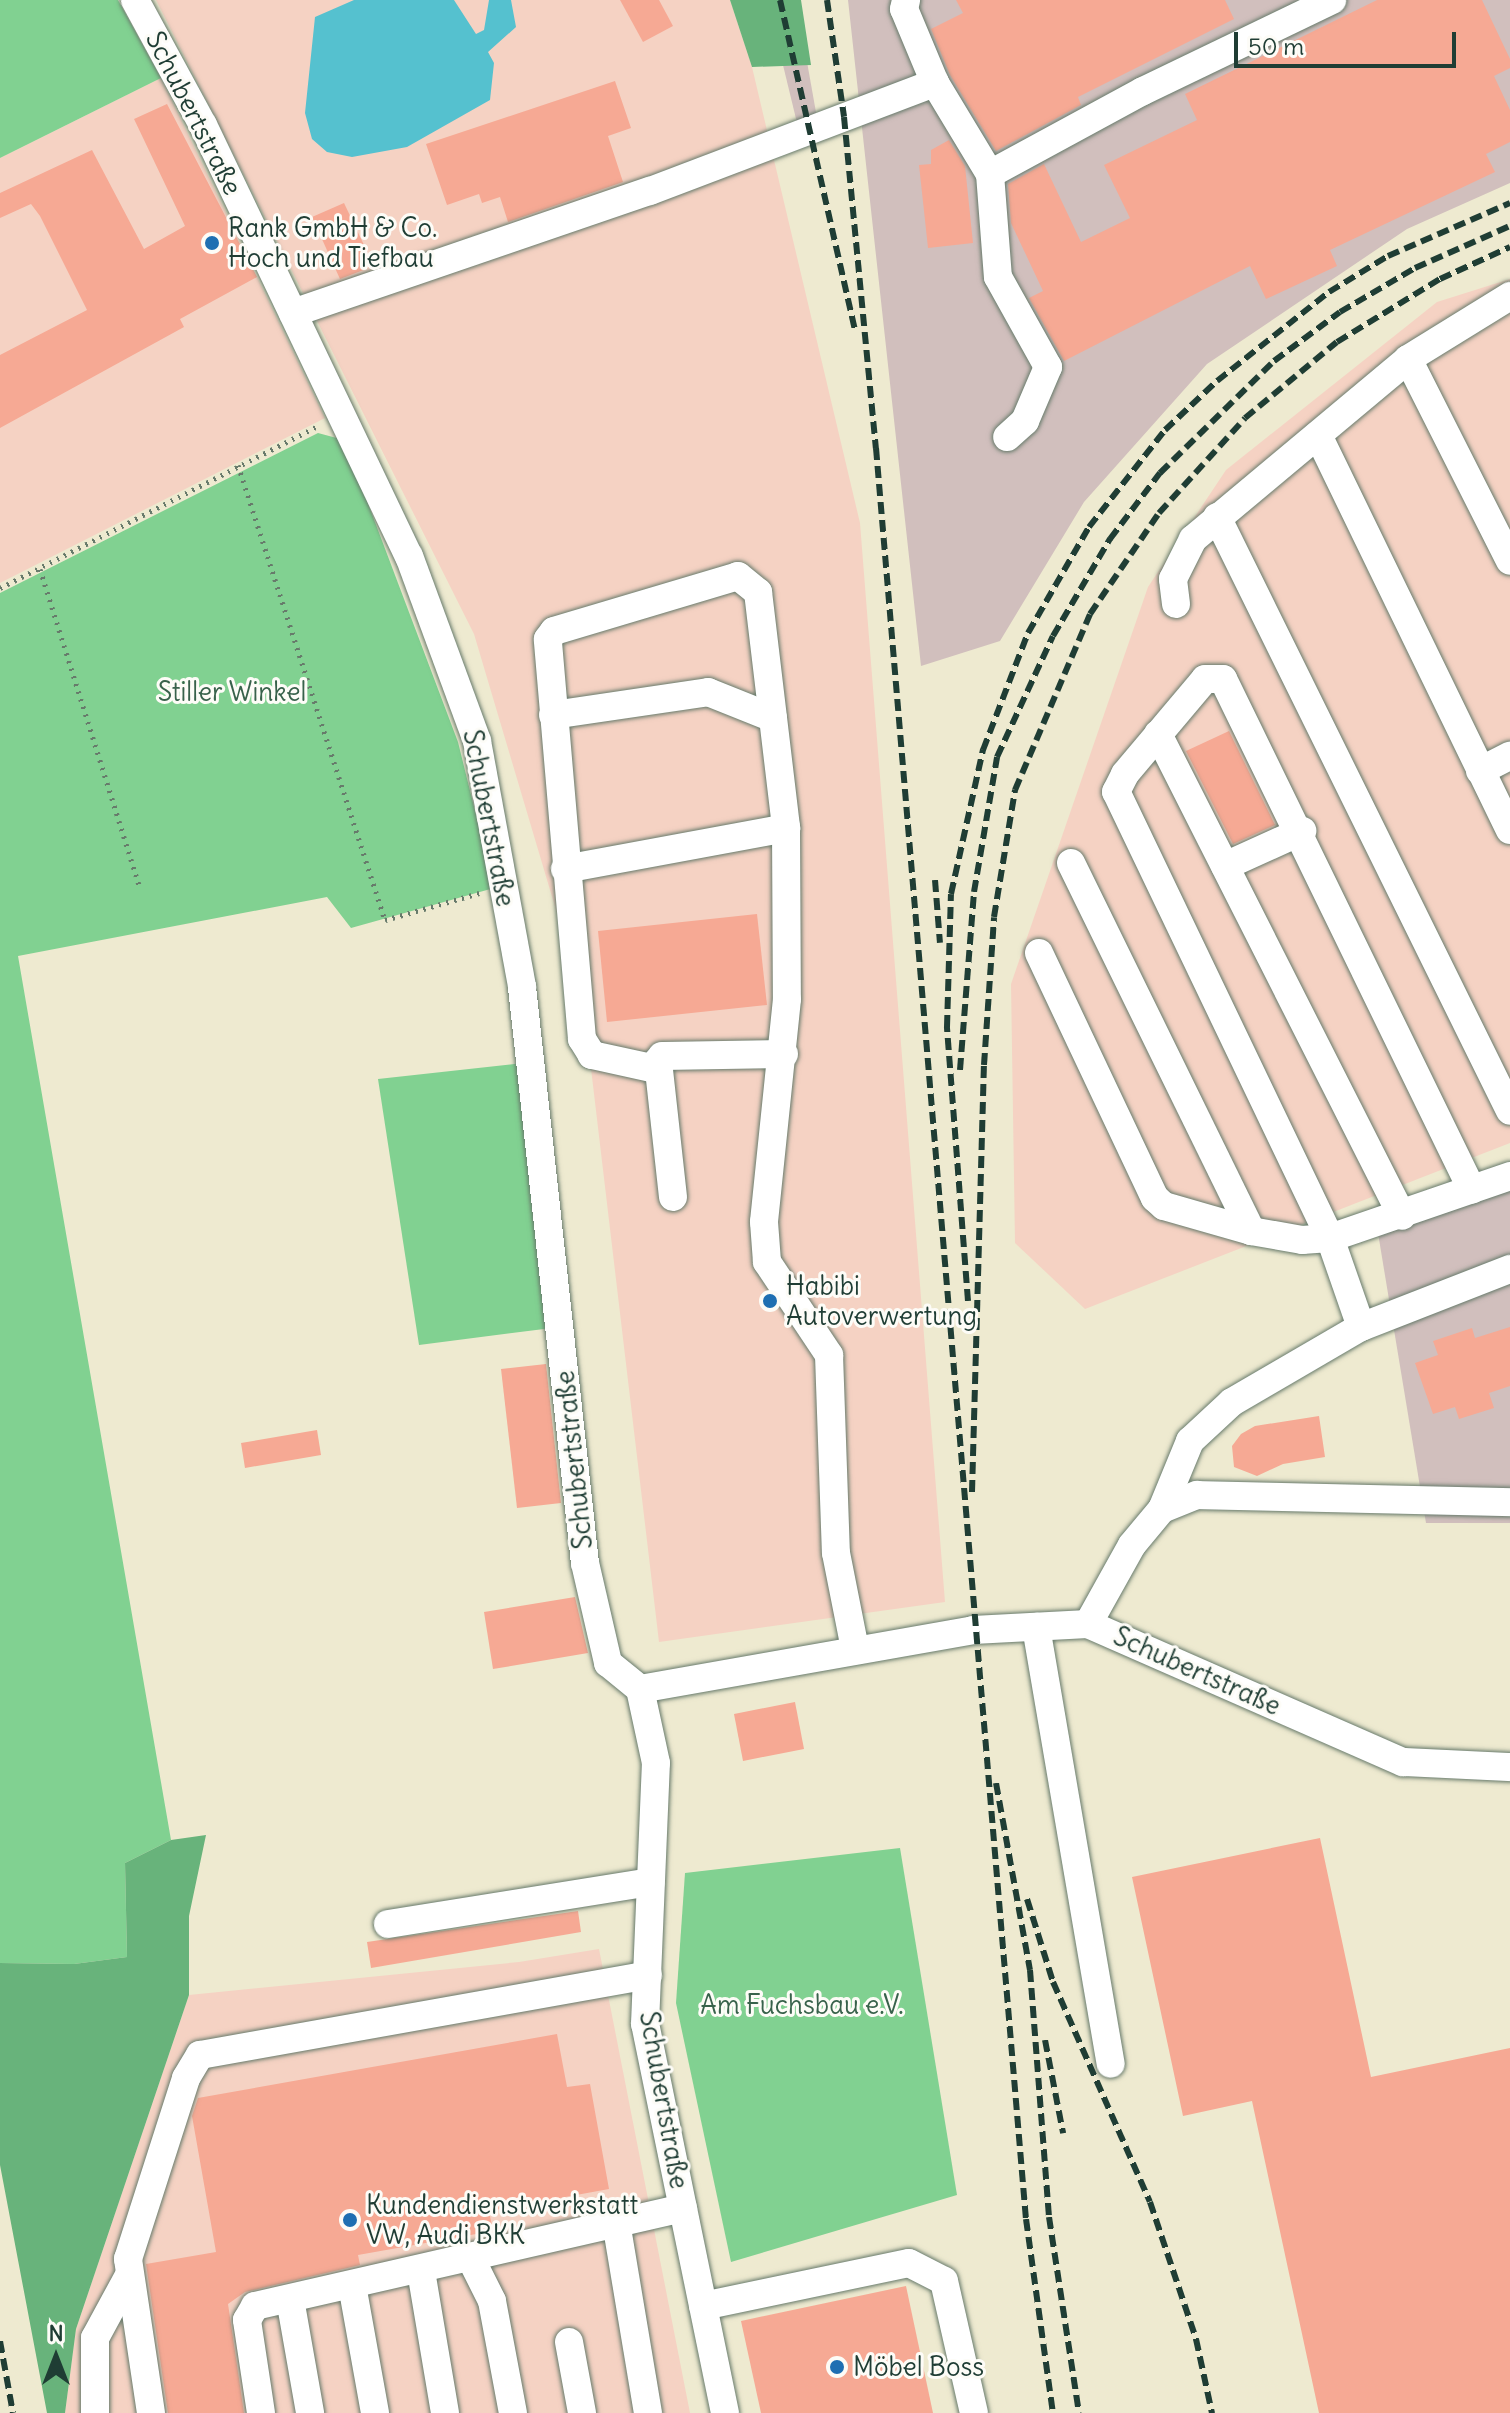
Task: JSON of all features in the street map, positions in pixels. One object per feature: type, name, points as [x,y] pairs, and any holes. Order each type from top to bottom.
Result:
[{"type":"street","name":"Schubertstraße","points":[[135,0],[203,125],[409,556],[477,741],[522,987],[585,1563],[608,1663],[640,1689],[656,1763],[645,2024],[725,2413]]},
{"type":"street","points":[[906,0],[904,9],[935,83],[990,174],[998,277],[1048,367],[1025,421],[1007,437]]},
{"type":"street","points":[[990,174],[1143,91],[1332,0]]},
{"type":"street","points":[[293,313],[650,191],[935,83]]},
{"type":"street","points":[[1176,604],[1173,579],[1179,561],[1217,517],[1408,359],[1507,303]]},
{"type":"street","points":[[1408,359],[1510,561]]},
{"type":"street","points":[[1318,435],[1510,830]]},
{"type":"street","points":[[1217,517],[1510,1111]]},
{"type":"street","points":[[656,1069],[592,1055],[585,1047],[565,869],[547,650],[554,631],[738,576],[758,592],[786,828],[784,1054],[764,1222],[767,1262],[829,1355],[836,1553],[855,1649]]},
{"type":"street","points":[[1361,1327],[1330,1238],[1116,792],[1158,734],[1205,679],[1223,679],[1302,831],[1472,1190]]},
{"type":"street","points":[[553,715],[708,692],[773,718]]},
{"type":"street","points":[[1158,734],[1402,1216]]},
{"type":"street","points":[[1480,771],[1510,756]]},
{"type":"street","points":[[565,869],[786,828]]},
{"type":"street","points":[[1225,866],[1302,831]]},
{"type":"street","points":[[1071,863],[1251,1231]]},
{"type":"street","points":[[1039,953],[1155,1198],[1188,1215],[1302,1240],[1330,1238],[1402,1216],[1510,1176]]},
{"type":"street","points":[[673,1197],[656,1069],[662,1056],[784,1054]]},
{"type":"street","points":[[1088,1624],[1132,1545],[1162,1509],[1190,1441],[1232,1402],[1361,1327],[1510,1269]]},
{"type":"street","points":[[1162,1509],[1197,1495],[1510,1502]]},
{"type":"street","name":"Schubertstraße","points":[[640,1689],[973,1630],[1088,1624],[1403,1762],[1510,1767]]},
{"type":"street","points":[[1036,1627],[1111,2064]]},
{"type":"street","points":[[388,1924],[651,1882]]},
{"type":"street","points":[[151,2413],[128,2277],[128,2259],[186,2078],[200,2055],[648,1975]]},
{"type":"street","points":[[261,2413],[248,2311],[683,2208]]},
{"type":"street","points":[[616,2222],[648,2413]]},
{"type":"street","points":[[470,2257],[492,2301],[513,2413]]},
{"type":"street","points":[[703,2306],[909,2263],[944,2281],[974,2413]]},
{"type":"street","points":[[421,2271],[445,2413]]},
{"type":"street","points":[[95,2413],[95,2338],[128,2277]]},
{"type":"street","points":[[352,2285],[375,2413]]},
{"type":"street","points":[[290,2299],[310,2413]]},
{"type":"street","points":[[569,2342],[582,2413]]},
{"type":"path","points":[[0,588],[238,465],[341,416]]},
{"type":"path","points":[[238,465],[385,920],[504,886]]},
{"type":"path","points":[[40,568],[140,888]]},
{"type":"shaded area","points":[[156,0],[730,0],[752,67],[860,523],[945,1602],[659,1642],[583,1001],[474,634]]},
{"type":"shaded area","points":[[796,0],[817,118],[798,127],[774,28]]},
{"type":"shaded area","points":[[848,0],[1510,0],[1510,183],[1407,229],[1207,364],[1084,502],[1000,641],[921,666]]},
{"type":"shaded area","points":[[161,78],[325,418],[0,583],[0,158]]},
{"type":"shaded area","points":[[1510,279],[1510,1143],[1085,1309],[1015,1243],[1011,984],[1148,587],[1226,470],[1437,302]]},
{"type":"shaded area","points":[[1510,1169],[1510,1523],[1426,1523],[1376,1221]]},
{"type":"shaded area","points":[[599,1949],[690,2413],[65,2413],[76,2329],[189,1995],[519,1962]]},
{"type":"green space","points":[[0,0],[118,0],[161,78],[0,158]]},
{"type":"green space","points":[[730,0],[801,0],[811,65],[752,67]]},
{"type":"green space","name":"Stiller Winkel","points":[[318,433],[344,440],[458,742],[494,888],[351,928],[327,897],[18,956],[171,1840],[125,1863],[127,1957],[74,1964],[0,1963],[0,593]]},
{"type":"green space","points":[[523,1063],[552,1328],[419,1345],[378,1079]]},
{"type":"green space","points":[[206,1835],[189,1916],[189,1995],[76,2329],[65,2413],[47,2413],[0,2165],[0,1963],[74,1964],[127,1957],[125,1863],[171,1840]]},
{"type":"green space","name":"Am Fuchsbau e.V.","points":[[900,1848],[957,2195],[731,2262],[676,2003],[685,1873]]},
{"type":"water","points":[[354,0],[454,0],[476,34],[484,30],[489,0],[511,0],[516,27],[488,52],[494,63],[490,100],[407,147],[352,157],[327,152],[312,139],[305,113],[315,17]]},
{"type":"building","points":[[620,0],[659,0],[673,26],[643,42]]},
{"type":"building","points":[[956,0],[1225,0],[1234,19],[1078,97],[1081,105],[996,151],[950,75],[931,29],[963,13]]},
{"type":"building","points":[[1377,0],[1482,0],[1510,59],[1510,68],[1494,76],[1510,110],[1510,142],[1486,154],[1495,172],[1330,250],[1337,266],[1266,299],[1250,266],[1064,361],[1029,298],[1043,291],[1011,223],[1008,184],[1044,164],[1081,242],[1130,218],[1104,165],[1197,120],[1185,94]]},
{"type":"building","points":[[615,81],[631,128],[608,136],[623,182],[508,222],[500,197],[482,203],[479,194],[447,205],[426,144]]},
{"type":"building","points":[[167,104],[257,277],[180,319],[184,327],[0,428],[0,355],[87,310],[40,216],[31,204],[0,218],[0,193],[92,150],[144,249],[185,226],[134,119]]},
{"type":"building","points":[[949,140],[965,166],[973,243],[928,248],[919,165],[931,164],[931,150]]},
{"type":"building","points":[[344,203],[374,266],[340,279],[312,217]]},
{"type":"building","points":[[1229,731],[1275,825],[1233,844],[1186,751]]},
{"type":"building","points":[[757,914],[767,1005],[607,1022],[598,931]]},
{"type":"building","points":[[1510,1327],[1510,1386],[1489,1393],[1494,1408],[1459,1419],[1455,1407],[1433,1414],[1415,1363],[1438,1355],[1433,1341],[1472,1328],[1475,1338]]},
{"type":"building","points":[[546,1364],[561,1503],[517,1508],[501,1369]]},
{"type":"building","points":[[1319,1416],[1325,1457],[1283,1464],[1257,1476],[1234,1467],[1232,1446],[1241,1434],[1255,1426]]},
{"type":"building","points":[[317,1430],[321,1455],[245,1468],[241,1443]]},
{"type":"building","points":[[575,1597],[588,1653],[493,1669],[484,1612]]},
{"type":"building","points":[[795,1702],[804,1749],[743,1761],[734,1714]]},
{"type":"building","points":[[1320,1838],[1371,2077],[1510,2048],[1510,2413],[1319,2413],[1252,2101],[1183,2116],[1132,1877]]},
{"type":"building","points":[[578,1911],[581,1932],[371,1968],[367,1942]]},
{"type":"building","name":"Kundendienstwerkstatt VW, Audi BKK","points":[[557,2034],[567,2087],[590,2084],[609,2189],[489,2211],[493,2231],[358,2255],[360,2265],[245,2292],[228,2304],[244,2413],[168,2413],[146,2264],[216,2252],[192,2116],[198,2098]]},
{"type":"building","name":"Möbel Boss","points":[[906,2286],[933,2413],[761,2413],[741,2321]]},
{"type":"railway","points":[[780,0],[855,330]]},
{"type":"railway","points":[[827,0],[844,117],[876,448],[1026,2219],[1053,2413]]},
{"type":"railway","points":[[968,1301],[947,1027],[951,894],[983,750],[1028,633],[1089,527],[1165,430],[1217,381],[1329,292],[1388,256],[1510,203]]},
{"type":"railway","points":[[960,1070],[974,892],[997,757],[1053,636],[1110,539],[1160,473],[1274,361],[1340,312],[1415,268],[1510,226]]},
{"type":"railway","points":[[972,1492],[984,1065],[994,917],[1015,790],[1090,614],[1159,513],[1245,418],[1337,342],[1440,279],[1510,247]]},
{"type":"railway","points":[[935,880],[940,943]]},
{"type":"railway","points":[[996,1783],[1030,1970],[1049,2217],[1079,2413]]},
{"type":"railway","points":[[1027,1899],[1053,1982],[1150,2202],[1196,2339],[1212,2413]]},
{"type":"railway","points":[[1045,2040],[1063,2133]]},
{"type":"railway","points":[[0,2341],[13,2413]]},
{"type":"place","name":"Rank GmbH & Co. Hoch und Tiefbau","points":[[212,243]]},
{"type":"place","name":"Habibi Autoverwertung","points":[[770,1301]]},
{"type":"place","name":"Kundendienstwerkstatt VW, Audi BKK","points":[[350,2220]]},
{"type":"place","name":"Möbel Boss","points":[[837,2367]]}]
